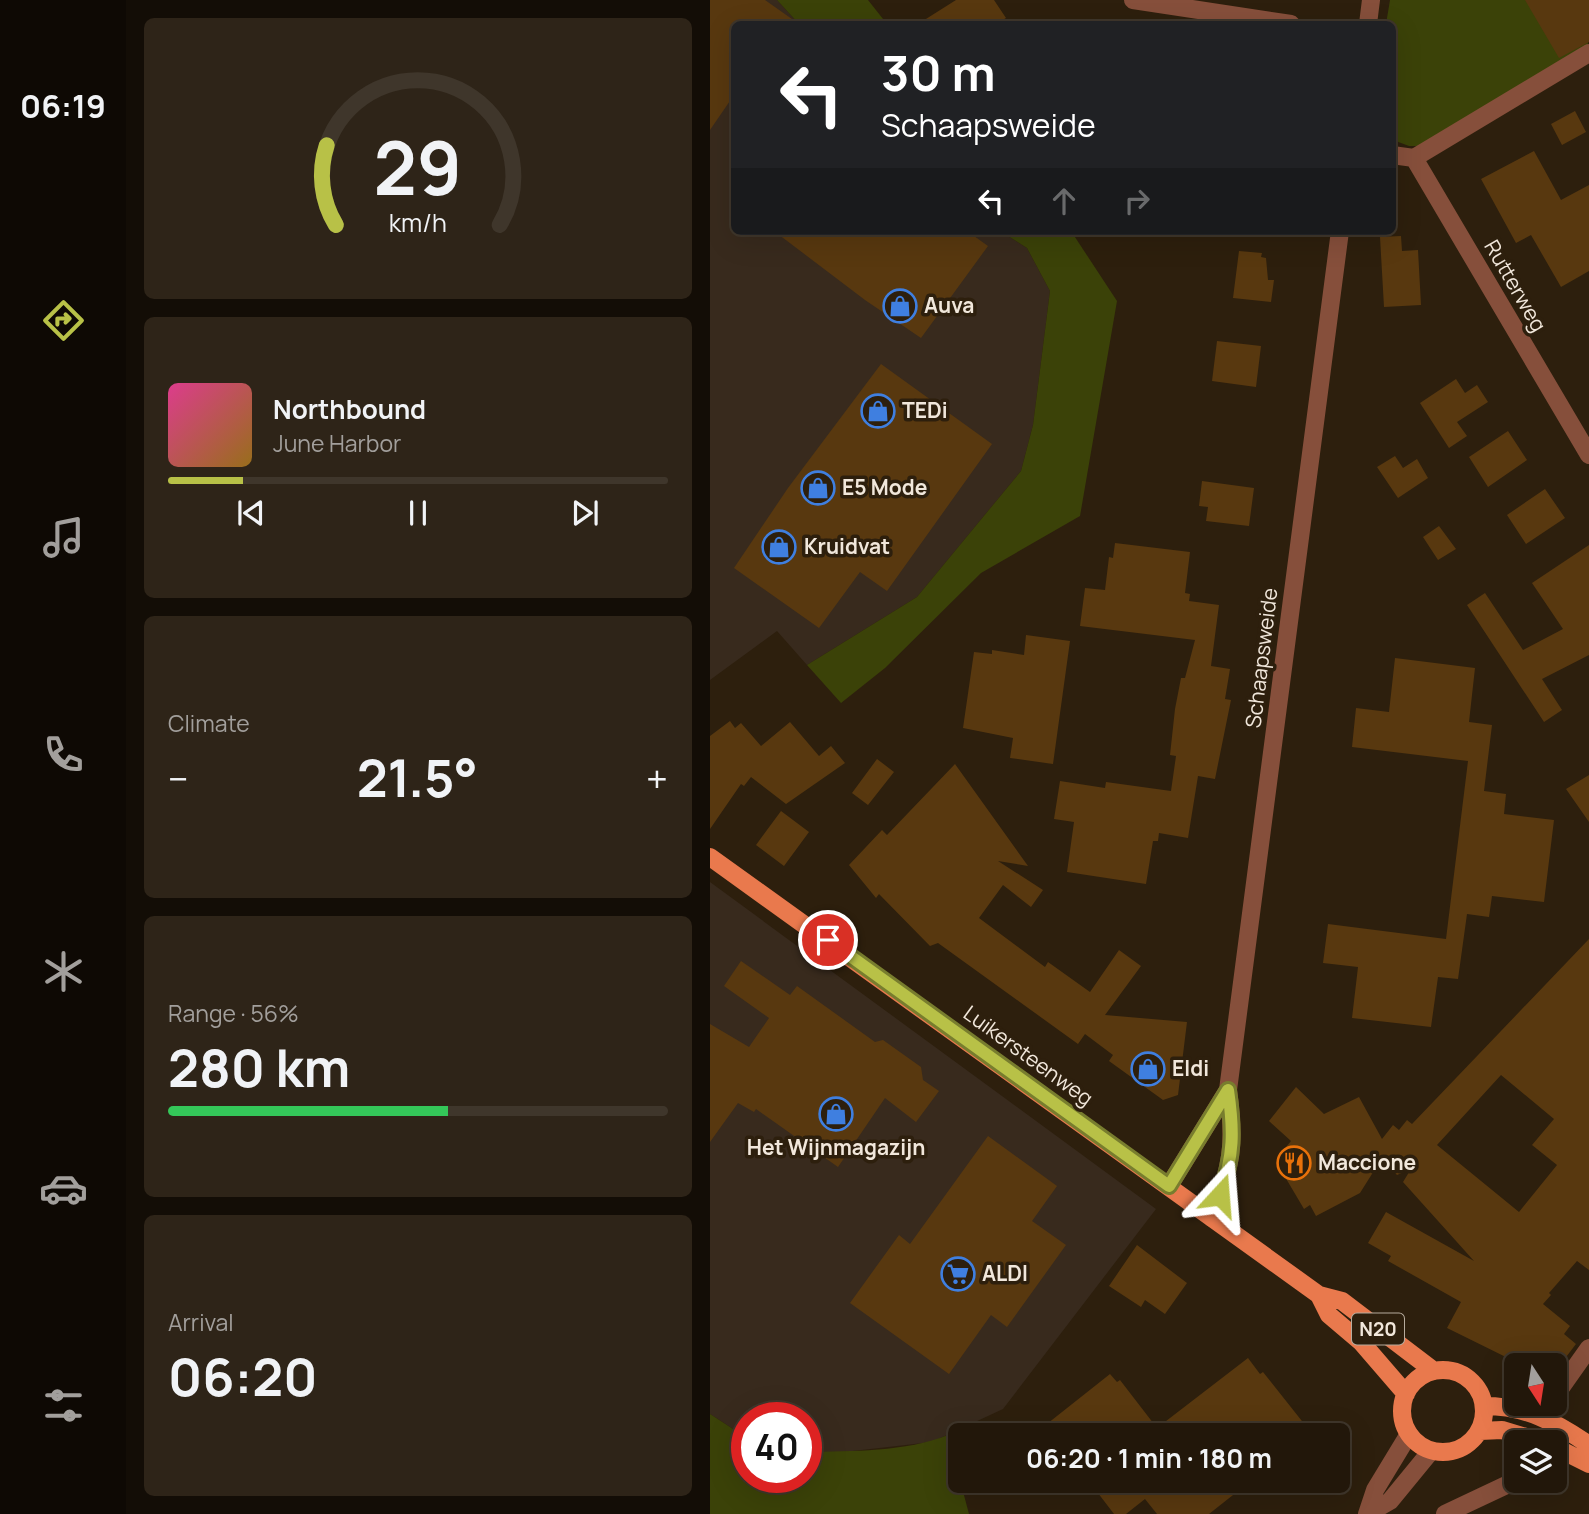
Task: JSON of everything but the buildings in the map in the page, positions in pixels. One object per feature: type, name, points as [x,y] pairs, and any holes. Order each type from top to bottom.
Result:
[{"type":"main road","name":"Luikersteenweg","points":[[710,856],[1319,1295],[1342,1301],[1434,1371]]},
{"type":"main road","name":"Luikersteenweg","points":[[1319,1295],[1330,1315],[1362,1343],[1406,1394]]},
{"type":"main road","points":[[1434,1371],[1461,1374],[1477,1387],[1485,1406],[1480,1431],[1459,1450],[1445,1453],[1431,1451],[1409,1434],[1402,1414],[1406,1394],[1413,1383],[1434,1371]]},
{"type":"main road","points":[[1485,1406],[1504,1406]]},
{"type":"main road","points":[[1554,1416],[1588,1445]]},
{"type":"main road","points":[[1480,1431],[1504,1431]]},
{"type":"main road","points":[[1567,1453],[1588,1464]]},
{"type":"street","points":[[1133,0],[1271,21]]},
{"type":"street","points":[[1368,21],[1371,0]]},
{"type":"street","points":[[1396,156],[1414,158],[1588,53]]},
{"type":"street","name":"Rutterweg","points":[[1414,158],[1588,455]]},
{"type":"street","name":"Schaapsweide","points":[[1212,1218],[1232,1161],[1233,1129],[1228,1090],[1339,235]]},
{"type":"street","name":"Schaapsweide","points":[[1169,1186],[1228,1090]]},
{"type":"street","points":[[1568,1377],[1588,1348]]},
{"type":"street","points":[[1374,1512],[1375,1490],[1409,1434]]},
{"type":"street","points":[[1374,1512],[1390,1501],[1431,1451]]},
{"type":"street","points":[[1445,1514],[1504,1486]]},
{"type":"shaded area","points":[[710,0],[777,0],[796,21],[731,21],[731,235],[1006,235],[1027,248],[1050,291],[1033,425],[1021,471],[917,597],[807,665],[777,631],[710,680]]},
{"type":"shaded area","points":[[710,882],[1156,1209],[1003,1409],[973,1423],[948,1423],[948,1435],[932,1442],[822,1452],[822,1402],[731,1402],[731,1428],[710,1414]]},
{"type":"green space","points":[[777,0],[868,0],[885,21],[796,21]]},
{"type":"green space","points":[[1390,0],[1588,0],[1588,48],[1425,146],[1409,146],[1396,141],[1396,21],[1386,21]]},
{"type":"green space","points":[[1006,235],[1074,235],[1117,301],[1080,516],[981,573],[885,668],[841,703],[807,665],[917,597],[1021,471],[1033,425],[1050,291],[1027,248]]},
{"type":"green space","points":[[710,1414],[731,1428],[731,1493],[822,1493],[822,1452],[896,1448],[948,1435],[948,1493],[963,1493],[969,1514],[710,1514]]},
{"type":"place","name":"Auva","points":[[900,306]]},
{"type":"place","name":"TEDi","points":[[878,411]]},
{"type":"place","name":"E5 Mode","points":[[818,488]]},
{"type":"place","name":"Kruidvat","points":[[779,547]]},
{"type":"place","name":"Eldi","points":[[1148,1069]]},
{"type":"place","name":"Het Wijnmagazijn","points":[[836,1114]]},
{"type":"place","name":"Maccione","points":[[1294,1163]]},
{"type":"place","name":"ALDI","points":[[958,1274]]},
{"type":"route","points":[[828,940],[1169,1186],[1228,1090],[1233,1129],[1232,1161],[1220,1195]]}]
